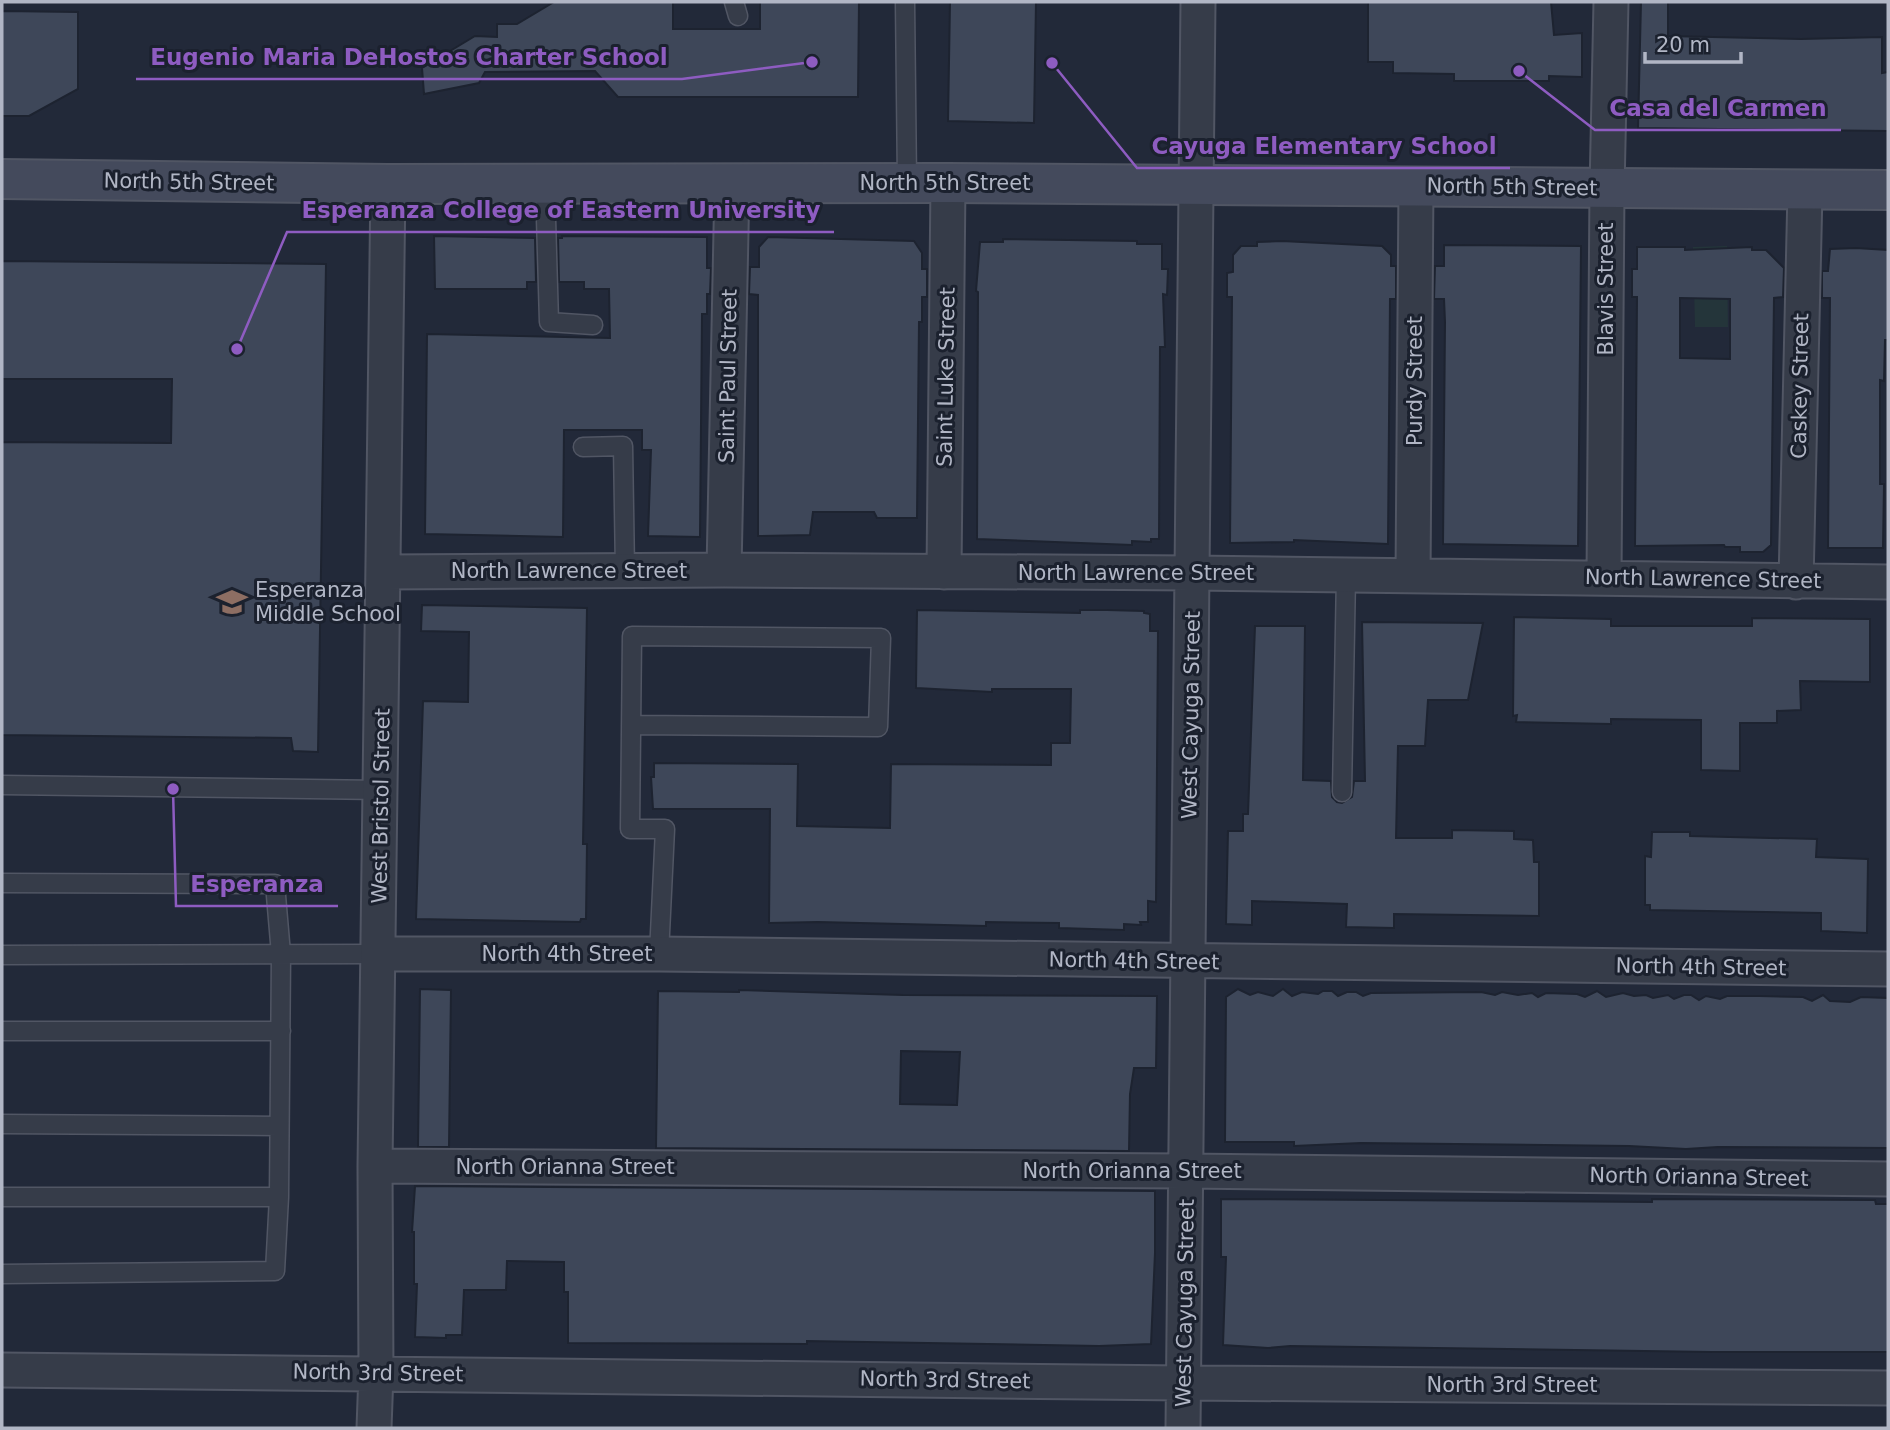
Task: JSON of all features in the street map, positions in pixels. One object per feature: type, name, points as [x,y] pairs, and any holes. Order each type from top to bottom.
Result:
[{"type":"street","name":"West Cayuga Street","points":[[1184,1428],[1198,2]]},
{"type":"street","name":"Blavis Street","points":[[1604,577],[1611,2]]},
{"type":"street","name":"North 5th Street","points":[[2,179],[388,184],[948,183],[1888,190]]},
{"type":"street","name":"Saint Paul Street","points":[[724,570],[732,183]]},
{"type":"street","name":"Saint Luke Street","points":[[944,572],[948,183]]},
{"type":"street","name":"West Bristol Street","points":[[374,1428],[388,184]]},
{"type":"street","name":"Purdy Street","points":[[1413,576],[1416,185]]},
{"type":"street","name":"Caskey Street","points":[[1796,582],[1805,191]]},
{"type":"street","name":"North Lawrence Street","points":[[384,572],[724,570],[1192,573],[1888,582]]},
{"type":"street","name":"North 4th Street","points":[[379,954],[659,954],[1888,969]]},
{"type":"street","name":"North Orianna Street","points":[[375,1166],[1888,1179]]},
{"type":"street","name":"North 3rd Street","points":[[2,1370],[1888,1388]]},
{"type":"lane","points":[[905,2],[907,183]]},
{"type":"lane","points":[[545,184],[549,322],[593,325]]},
{"type":"lane","points":[[583,447],[623,446],[625,571]]},
{"type":"lane","points":[[1342,792],[1346,575]]},
{"type":"lane","points":[[631,725],[878,727],[881,638],[632,636],[631,725],[630,829],[664,829],[659,954]]},
{"type":"lane","points":[[2,785],[382,790]]},
{"type":"lane","points":[[2,883],[275,884],[281,954],[279,1198],[275,1271],[2,1274]]},
{"type":"lane","points":[[2,956],[379,954]]},
{"type":"lane","points":[[2,1031],[281,1031]]},
{"type":"lane","points":[[2,1124],[279,1126]]},
{"type":"lane","points":[[2,1197],[279,1198]]},
{"type":"shaded area","points":[[1727,246],[1728,327],[1695,327],[1693,247]]},
{"type":"building","points":[[554,2],[673,2],[673,29],[760,29],[760,2],[859,2],[858,97],[618,97],[595,71],[485,72],[479,83],[424,94],[422,68],[475,36],[497,37],[497,24],[517,24]]},
{"type":"building","points":[[950,2],[1036,2],[1034,123],[948,121]]},
{"type":"building","points":[[1368,2],[1551,2],[1554,35],[1582,33],[1582,77],[1549,76],[1549,81],[1454,81],[1454,74],[1393,73],[1393,62],[1368,62]]},
{"type":"building","points":[[1641,2],[1668,2],[1668,36],[1801,39],[1882,37],[1882,73],[1888,72],[1888,131],[1638,128]]},
{"type":"building","points":[[2,11],[78,12],[78,89],[29,116],[2,116]]},
{"type":"building","points":[[434,236],[535,238],[536,282],[527,282],[527,289],[435,289]]},
{"type":"building","points":[[707,237],[707,268],[711,268],[707,314],[702,314],[700,537],[648,536],[651,450],[642,450],[642,430],[564,430],[563,537],[425,534],[427,334],[610,338],[609,289],[584,289],[584,282],[559,282],[558,238]]},
{"type":"building","points":[[768,237],[914,241],[922,253],[922,269],[927,269],[927,297],[922,297],[922,322],[919,322],[917,518],[877,518],[874,512],[813,512],[810,535],[758,536],[758,295],[749,294],[750,267],[759,267],[759,247]]},
{"type":"building","points":[[1003,239],[1137,241],[1137,244],[1162,244],[1162,269],[1168,269],[1167,295],[1163,294],[1165,347],[1160,347],[1159,539],[1151,539],[1151,542],[1132,541],[1132,545],[977,539],[976,291],[980,242],[1003,242]]},
{"type":"building","points":[[1282,241],[1382,246],[1391,255],[1391,266],[1396,266],[1396,299],[1390,299],[1388,544],[1294,540],[1230,543],[1232,297],[1227,297],[1227,273],[1233,272],[1233,255],[1241,246]]},
{"type":"building","points":[[1444,245],[1581,246],[1578,546],[1443,544],[1445,322],[1444,299],[1434,299],[1435,266],[1444,266]]},
{"type":"building","points":[[1637,247],[1685,247],[1685,250],[1752,247],[1752,250],[1766,250],[1784,268],[1783,297],[1774,298],[1771,545],[1763,552],[1740,552],[1740,547],[1724,545],[1635,546],[1637,297],[1632,297],[1632,269],[1637,269]],"holes":[[[1680,298],[1730,299],[1730,359],[1680,358]]]},
{"type":"building","points":[[1830,249],[1888,250],[1888,340],[1885,340],[1884,381],[1880,380],[1880,484],[1884,484],[1883,548],[1828,548],[1830,298],[1822,298],[1822,271],[1828,271]]},
{"type":"building","points":[[2,261],[326,264],[318,752],[293,751],[291,738],[2,735],[2,442],[171,443],[172,379],[2,379]]},
{"type":"building","points":[[422,605],[587,608],[583,844],[587,844],[586,919],[581,919],[580,922],[416,919],[423,701],[468,702],[469,632],[421,631]]},
{"type":"building","points":[[917,610],[1080,613],[1080,610],[1107,610],[1144,611],[1150,614],[1150,631],[1158,631],[1156,902],[1148,901],[1148,922],[1140,922],[1141,925],[1124,924],[1124,930],[1059,928],[1059,923],[986,922],[986,926],[769,923],[770,809],[653,809],[651,777],[654,777],[654,763],[798,764],[797,826],[890,828],[891,764],[1051,765],[1051,743],[1070,743],[1071,689],[992,689],[992,692],[916,688]]},
{"type":"building","points":[[1514,617],[1611,619],[1611,626],[1752,626],[1752,618],[1870,619],[1870,682],[1800,681],[1801,710],[1777,711],[1777,723],[1740,723],[1740,771],[1701,770],[1701,720],[1611,719],[1611,724],[1516,722],[1517,715],[1513,716]]},
{"type":"building","points":[[1362,622],[1483,623],[1468,700],[1428,700],[1425,746],[1398,746],[1396,838],[1452,838],[1452,830],[1514,831],[1514,839],[1533,840],[1534,862],[1539,862],[1539,916],[1394,914],[1394,928],[1346,927],[1347,904],[1252,901],[1252,925],[1226,924],[1228,831],[1243,831],[1243,814],[1248,814],[1255,626],[1305,626],[1303,780],[1331,781],[1332,797],[1342,803],[1352,797],[1354,781],[1365,781]]},
{"type":"building","points":[[1652,832],[1690,832],[1690,836],[1817,839],[1816,857],[1868,859],[1867,933],[1821,931],[1821,913],[1650,910],[1650,905],[1645,905],[1645,856],[1651,857]]},
{"type":"building","points":[[420,989],[451,990],[449,1147],[418,1147]]},
{"type":"building","points":[[1238,989],[1250,995],[1258,992],[1273,996],[1283,989],[1292,996],[1302,992],[1318,994],[1332,991],[1338,996],[1347,992],[1356,992],[1363,996],[1371,993],[1481,992],[1495,995],[1502,992],[1518,995],[1532,993],[1538,997],[1546,993],[1577,994],[1585,997],[1597,991],[1606,997],[1623,993],[1653,998],[1668,995],[1674,999],[1691,995],[1699,1000],[1706,996],[1720,999],[1727,996],[1803,997],[1812,1001],[1823,995],[1830,1001],[1850,1002],[1861,997],[1888,998],[1888,1148],[1686,1149],[1361,1143],[1294,1146],[1294,1142],[1225,1142],[1226,997]]},
{"type":"building","points":[[658,991],[1157,996],[1156,1068],[1134,1068],[1130,1094],[1129,1151],[656,1148]],"holes":[[[901,1051],[960,1052],[957,1105],[900,1104]]]},
{"type":"building","points":[[415,1186],[1155,1191],[1151,1344],[1099,1346],[807,1341],[807,1344],[568,1343],[568,1292],[564,1292],[564,1262],[507,1261],[506,1290],[464,1290],[462,1335],[446,1335],[446,1338],[415,1337],[417,1284],[414,1284],[412,1232]]},
{"type":"building","points":[[1221,1199],[1652,1202],[1652,1199],[1875,1200],[1876,1204],[1888,1204],[1888,1352],[1290,1346],[1268,1348],[1223,1345],[1226,1257],[1221,1257]]},
{"type":"place","name":"Eugenio Maria DeHostos Charter School","points":[[812,62]]},
{"type":"place","name":"Cayuga Elementary School","points":[[1052,63]]},
{"type":"place","name":"Casa del Carmen","points":[[1519,71]]},
{"type":"place","name":"Esperanza College of Eastern University","points":[[237,349]]},
{"type":"place","name":"Esperanza Middle School","points":[[232,602]]},
{"type":"place","name":"Esperanza","points":[[173,789]]}]
